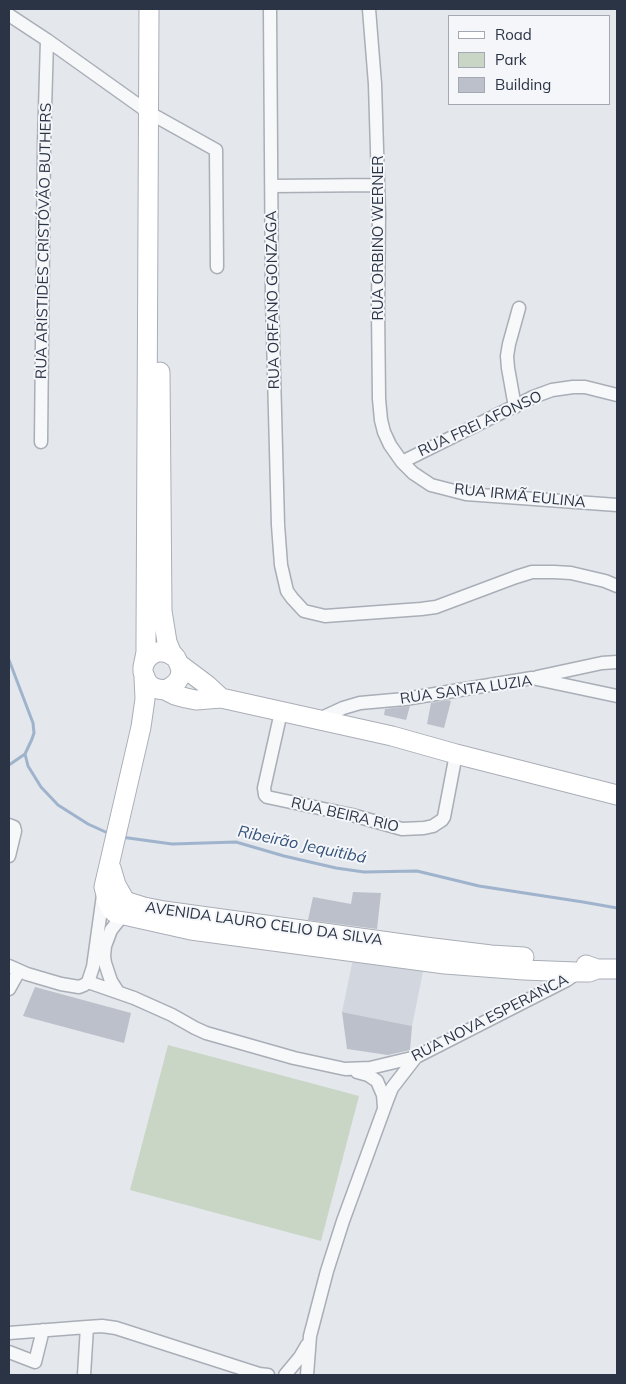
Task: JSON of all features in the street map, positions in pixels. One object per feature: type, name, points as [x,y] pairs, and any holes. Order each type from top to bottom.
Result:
[{"type":"street","points":[[141,727],[148,711],[163,690],[176,683],[180,677],[181,670],[171,652],[165,633],[162,597],[153,115],[149,9]]},
{"type":"street","points":[[9,989],[14,969],[61,984],[74,986],[84,985],[88,982],[93,967],[104,887],[141,727],[145,699],[153,115],[160,9]]},
{"type":"street","name":"RUA ORFANO GONZAGA","points":[[270,9],[272,299],[278,525],[281,565],[287,591],[304,610],[326,616],[436,607],[516,576],[532,572],[571,573],[605,581],[617,586]]},
{"type":"street","name":"RUA ORBINO WERNER","points":[[369,9],[375,84],[378,185],[379,399],[384,432],[390,446],[402,462]]},
{"type":"street","points":[[9,15],[48,40],[153,115],[216,150],[217,267]]},
{"type":"street","name":"RUA ARISTIDES CRISTÓVÃO BUTHERS","points":[[42,442],[44,144],[48,40]]},
{"type":"street","points":[[272,186],[378,185]]},
{"type":"street","points":[[516,407],[507,356],[508,344],[519,308]]},
{"type":"street","name":"RUA FREI AFONSO","points":[[402,462],[533,397],[552,390],[585,387],[617,395]]},
{"type":"street","name":"RUA IRMÃ EULINA","points":[[402,462],[413,473],[431,485],[466,494],[617,505]]},
{"type":"street","points":[[221,698],[170,654],[157,652],[146,660],[144,672],[147,682],[152,687],[175,695],[196,700],[221,698],[392,736],[617,795]]},
{"type":"street","points":[[532,678],[602,663],[617,662]]},
{"type":"street","name":"RUA SANTA LUZIA","points":[[317,720],[343,708],[360,703],[405,699],[532,678],[617,696]]},
{"type":"street","name":"RUA BEIRA RIO","points":[[281,712],[264,788],[267,797],[352,815],[402,829],[434,826],[444,817],[456,754]]},
{"type":"street","points":[[9,825],[14,827],[15,831],[9,856]]},
{"type":"street","name":"AVENIDA LAURO CELIO DA SILVA","points":[[111,857],[113,877],[127,909],[164,911],[214,926],[445,957],[491,955],[524,964],[617,969]]},
{"type":"street","points":[[104,887],[109,906],[115,913],[127,909]]},
{"type":"street","points":[[118,992],[111,981],[104,956],[111,930],[127,909]]},
{"type":"street","name":"RUA NOVA ESPERANCA","points":[[88,982],[118,992],[172,1015],[206,1033],[294,1058],[345,1069],[379,1067],[416,1057],[567,980],[584,968]]},
{"type":"street","points":[[307,1375],[310,1336],[327,1271],[343,1221],[392,1088],[416,1057]]},
{"type":"street","points":[[345,1069],[368,1075],[377,1081],[384,1095],[384,1108]]},
{"type":"street","points":[[9,1333],[102,1326],[116,1328],[259,1374],[268,1375]]},
{"type":"street","points":[[84,1375],[87,1327]]},
{"type":"street","points":[[9,1352],[35,1362],[43,1330]]},
{"type":"street","points":[[285,1375],[300,1357],[310,1336]]},
{"type":"shaded area","points":[[353,959],[424,967],[412,1026],[342,1012]]},
{"type":"green space","points":[[168,1045],[359,1096],[321,1241],[130,1190]]},
{"type":"building","points":[[451,701],[444,728],[427,724],[431,703]]},
{"type":"building","points":[[410,706],[406,720],[384,715],[385,709]]},
{"type":"building","points":[[353,892],[381,893],[377,929],[308,920],[313,897],[351,904]]},
{"type":"building","points":[[35,987],[131,1013],[124,1043],[23,1016]]},
{"type":"building","points":[[342,1012],[412,1026],[410,1050],[388,1055],[347,1049]]},
{"type":"waterway","name":"Ribeirão Jequitibá","points":[[9,660],[33,723],[34,733],[25,754],[28,766],[41,787],[58,805],[88,824],[110,834]]},
{"type":"waterway","points":[[9,765],[25,754]]},
{"type":"waterway","name":"Ribeirão Jequitibá","points":[[121,837],[172,844],[236,842],[336,868],[364,872],[417,871],[479,886],[617,908]]}]
